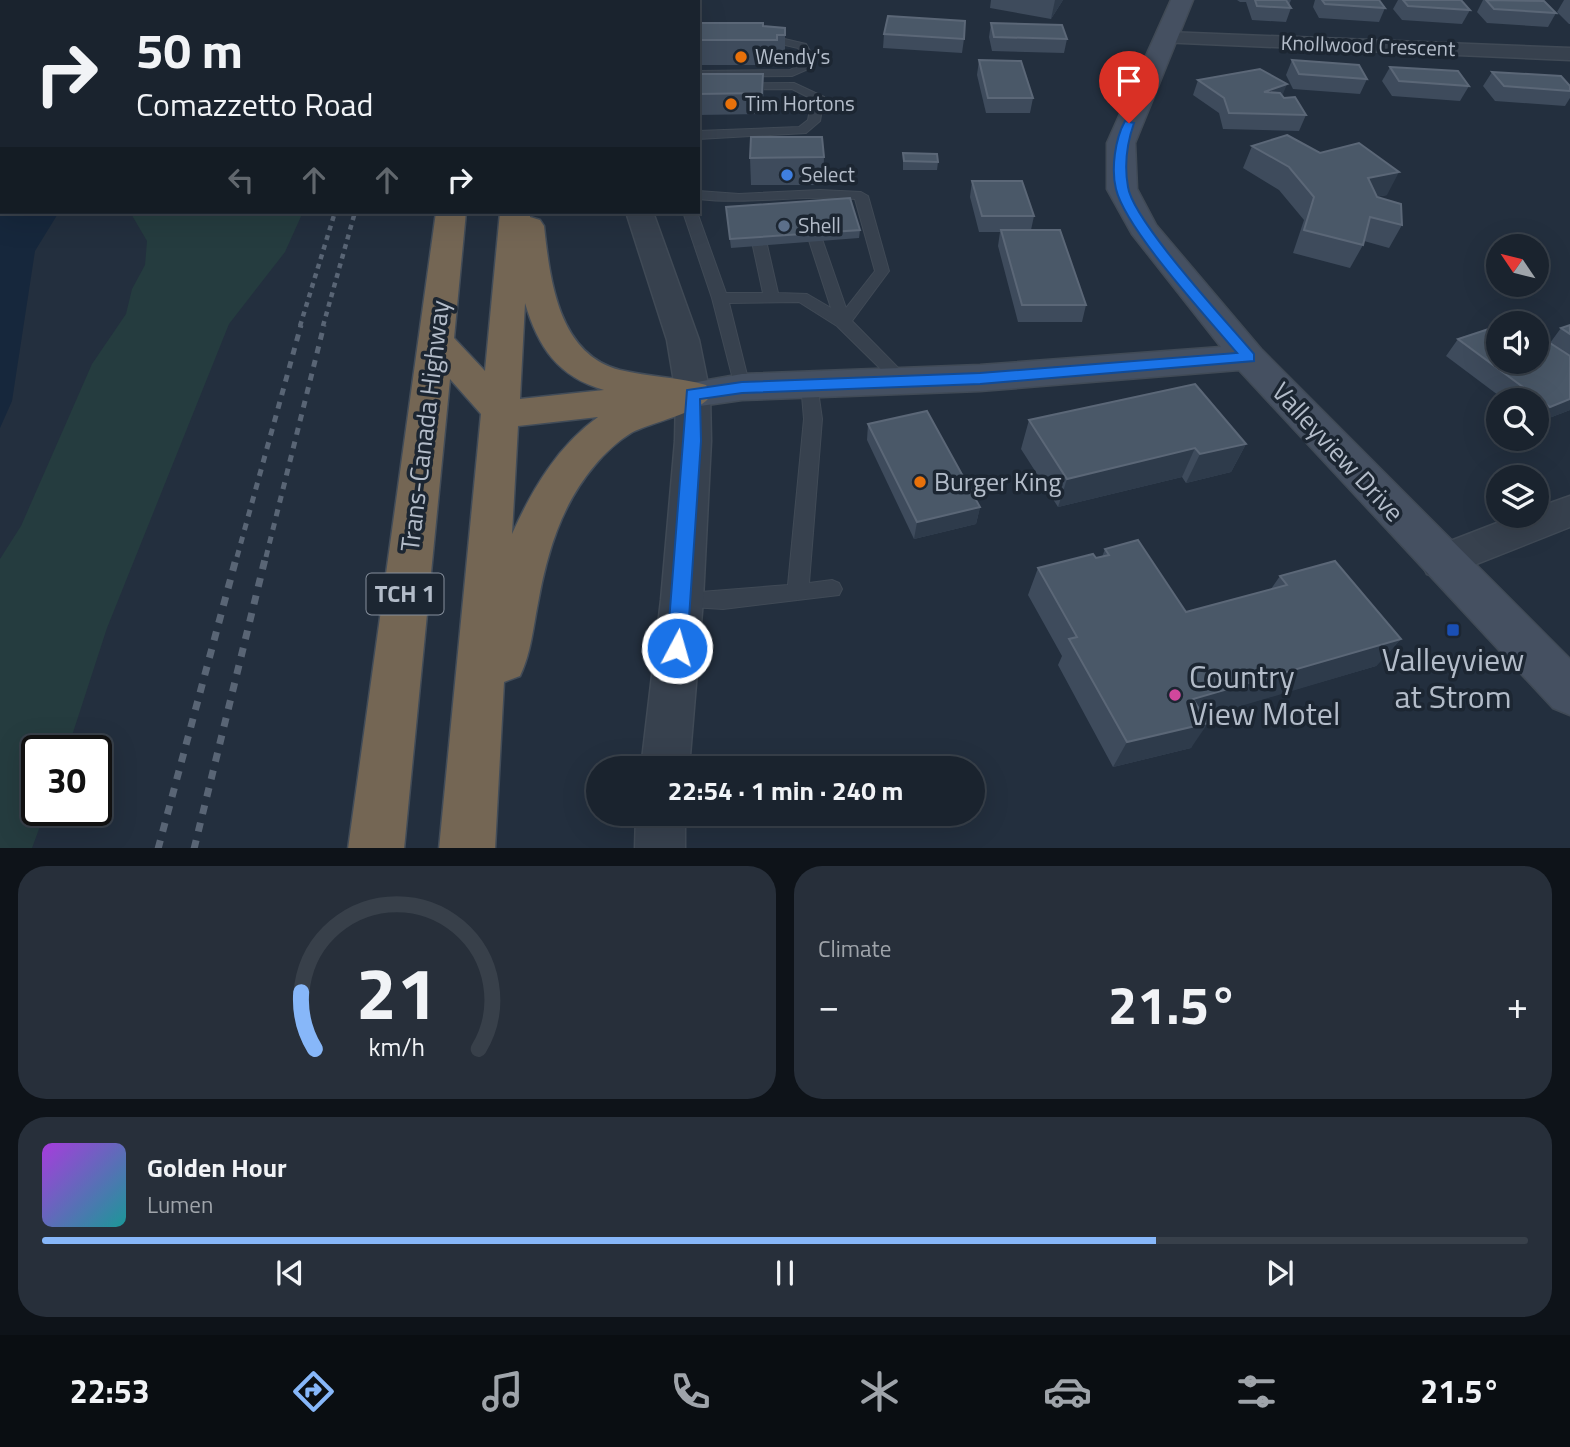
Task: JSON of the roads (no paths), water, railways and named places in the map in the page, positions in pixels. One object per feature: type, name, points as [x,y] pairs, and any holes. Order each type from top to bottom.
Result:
[{"type":"highway","name":"Trans-Canada Highway","points":[[376,848],[451,214]]},
{"type":"highway","points":[[467,843],[502,414],[515,214]]},
{"type":"highway","points":[[527,214],[545,315],[563,354],[584,369],[612,379],[692,394]]},
{"type":"highway","points":[[435,340],[502,414]]},
{"type":"highway","points":[[502,414],[692,394]]},
{"type":"highway","points":[[467,843],[521,567],[554,484],[610,428],[692,394]]},
{"type":"street","name":"Valleyview Drive","points":[[1182,0],[1167,38],[1143,84],[1121,143],[1122,189],[1143,228],[1248,357],[1441,562],[1570,692]]},
{"type":"street","name":"Knollwood Crescent","points":[[1167,38],[1570,54]]},
{"type":"street","points":[[640,214],[683,340],[692,394],[693,441],[682,600],[666,756]]},
{"type":"street","points":[[692,394],[742,387],[980,378],[1248,357]]},
{"type":"street","points":[[1441,562],[1570,511]]},
{"type":"street","points":[[660,848],[661,826]]},
{"type":"lane","points":[[700,74],[792,73],[804,68],[808,56],[802,46],[755,37]]},
{"type":"lane","points":[[700,87],[794,86],[818,97],[818,109],[814,121],[802,130],[700,135]]},
{"type":"lane","points":[[700,195],[718,199],[828,191],[861,196],[882,271],[843,322]]},
{"type":"lane","points":[[800,193],[843,322]]},
{"type":"lane","points":[[749,197],[772,298]]},
{"type":"lane","points":[[692,214],[720,298],[742,387]]},
{"type":"lane","points":[[720,298],[803,297],[843,322],[903,381]]},
{"type":"lane","points":[[798,592],[813,419],[809,384]]},
{"type":"lane","points":[[682,600],[723,600],[832,589]]},
{"type":"water","points":[[0,214],[58,214],[35,251],[12,401],[0,428]]},
{"type":"railway","points":[[300,326],[334,214]]},
{"type":"railway","points":[[323,326],[354,214]]},
{"type":"railway","points":[[237,557],[301,325]]},
{"type":"railway","points":[[266,557],[324,325]]},
{"type":"railway","points":[[158,848],[237,555]]},
{"type":"railway","points":[[194,848],[266,555]]},
{"type":"place","name":"Wendy's","points":[[741,57]]},
{"type":"place","name":"Tim Hortons","points":[[731,104]]},
{"type":"place","name":"Select","points":[[787,175]]},
{"type":"place","name":"Shell","points":[[784,226]]},
{"type":"place","name":"Burger King","points":[[920,482]]},
{"type":"place","name":"Valleyview at Strom","points":[[1453,630]]},
{"type":"place","name":"Country View Motel","points":[[1175,695]]}]
